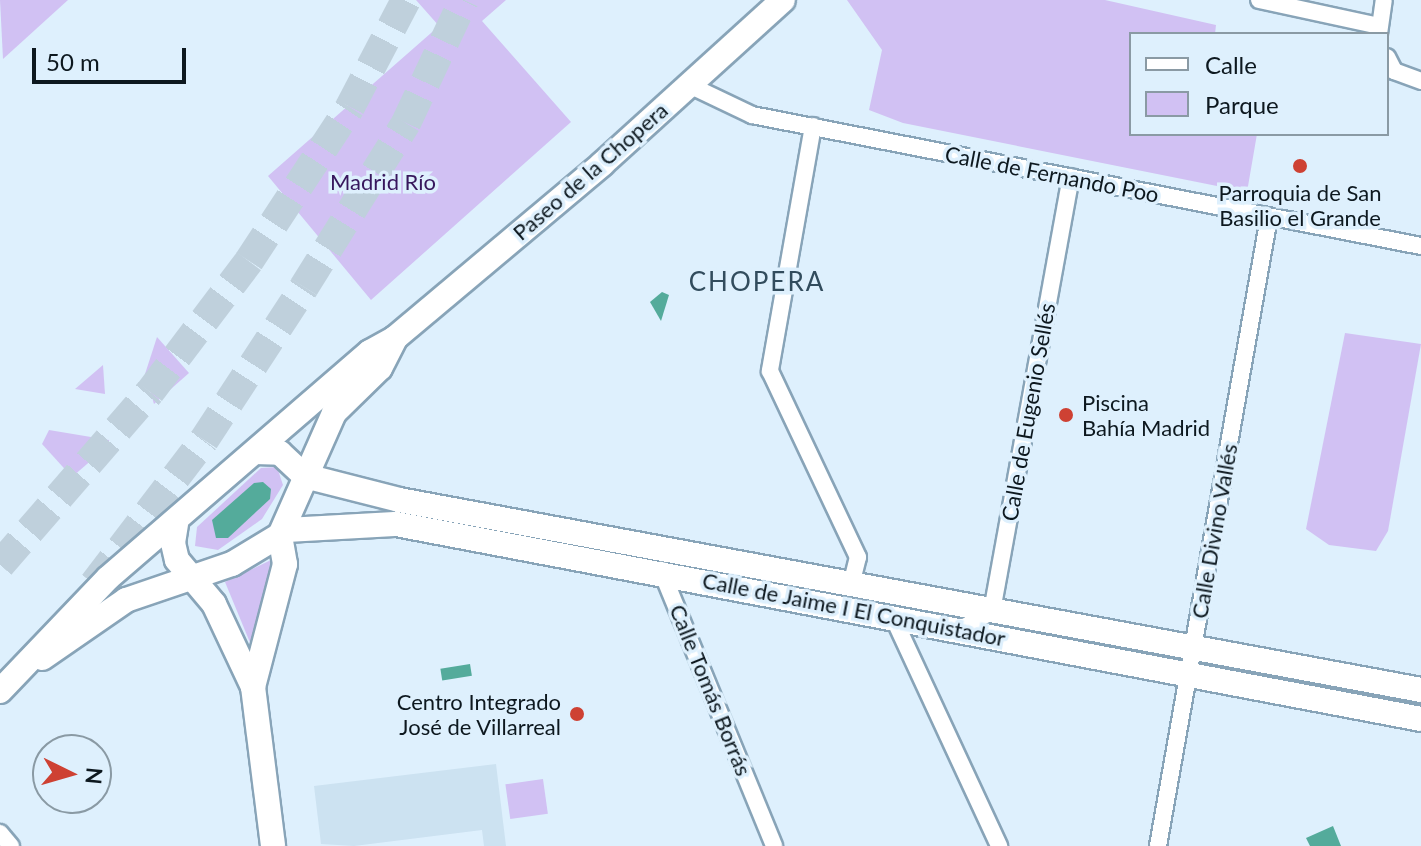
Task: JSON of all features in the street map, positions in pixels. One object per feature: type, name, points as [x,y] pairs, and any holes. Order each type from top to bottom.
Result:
[{"type":"street","name":"Paseo de la Chopera","points":[[176,524],[370,352],[395,338],[783,0]]},
{"type":"street","points":[[1259,0],[1379,30],[1384,0]]},
{"type":"street","points":[[1389,61],[1394,71],[1421,81]]},
{"type":"street","name":"Calle de Fernando Poo","points":[[689,85],[752,115],[1421,246]]},
{"type":"street","points":[[813,126],[770,371],[858,557],[851,585]]},
{"type":"street","name":"Calle de Eugenio Sellés","points":[[992,611],[1071,177]]},
{"type":"street","name":"Calle Divino Vallés","points":[[1158,846],[1269,217]]},
{"type":"street","name":"Paseo de la Chopera","points":[[282,532],[334,413],[380,368],[395,338]]},
{"type":"street","points":[[255,452],[280,453],[305,476]]},
{"type":"street","name":"Calle de Jaime I El Conquistador","points":[[305,476],[399,500],[1421,690]]},
{"type":"street","points":[[176,524],[173,543],[177,560],[194,575],[234,639],[253,687],[273,846]]},
{"type":"street","points":[[0,691],[108,578],[176,524]]},
{"type":"street","name":"Calle de Jaime I El Conquistador","points":[[282,532],[396,524],[892,615],[1421,719]]},
{"type":"street","points":[[23,670],[126,600],[232,564],[282,532],[285,564],[253,687]]},
{"type":"street","name":"Calle Tomás Borrás","points":[[634,543],[662,572],[774,846]]},
{"type":"street","points":[[961,629],[992,611]]},
{"type":"street","points":[[892,615],[999,846]]},
{"type":"street","points":[[0,833],[10,846]]},
{"type":"shaded area","points":[[662,292],[669,295],[661,321],[650,302]]},
{"type":"shaded area","points":[[263,482],[271,489],[270,499],[228,538],[216,538],[212,520],[254,483]]},
{"type":"shaded area","points":[[470,664],[472,676],[442,681],[440,669]]},
{"type":"shaded area","points":[[496,764],[506,846],[484,846],[482,830],[354,846],[321,844],[314,786]]},
{"type":"shaded area","points":[[1333,826],[1341,846],[1310,846],[1306,838]]},
{"type":"green space","points":[[0,0],[68,0],[3,59]]},
{"type":"green space","name":"Madrid Río","points":[[416,0],[506,0],[482,21],[571,122],[371,300],[268,176],[439,26]]},
{"type":"green space","points":[[847,0],[1105,0],[1216,25],[1215,32],[1129,32],[1129,136],[1257,136],[1247,192],[903,123],[869,110],[882,50]]},
{"type":"green space","points":[[1345,333],[1421,344],[1388,531],[1376,551],[1329,545],[1306,529]]},
{"type":"green space","points":[[157,337],[189,373],[154,404],[145,374]]},
{"type":"green space","points":[[103,365],[105,394],[75,389]]},
{"type":"green space","points":[[49,430],[109,440],[109,445],[72,477],[42,444]]},
{"type":"green space","points":[[277,467],[283,485],[262,519],[218,550],[195,546],[197,527],[261,468]]},
{"type":"green space","points":[[271,560],[255,645],[251,645],[225,582]]},
{"type":"green space","points":[[543,779],[548,814],[510,819],[505,784]]},
{"type":"tunnel","points":[[0,565],[150,392],[249,261],[350,107],[406,0]]},
{"type":"tunnel","points":[[94,584],[204,440],[304,287],[406,123],[464,0]]},
{"type":"place","name":"Parroquia de San Basilio el Grande","points":[[1300,166]]},
{"type":"place","name":"Piscina Bahía Madrid","points":[[1066,415]]},
{"type":"place","name":"Centro Integrado José de Villarreal","points":[[577,714]]},
{"type":"district","name":"CHOPERA","points":[[757,282]]}]
